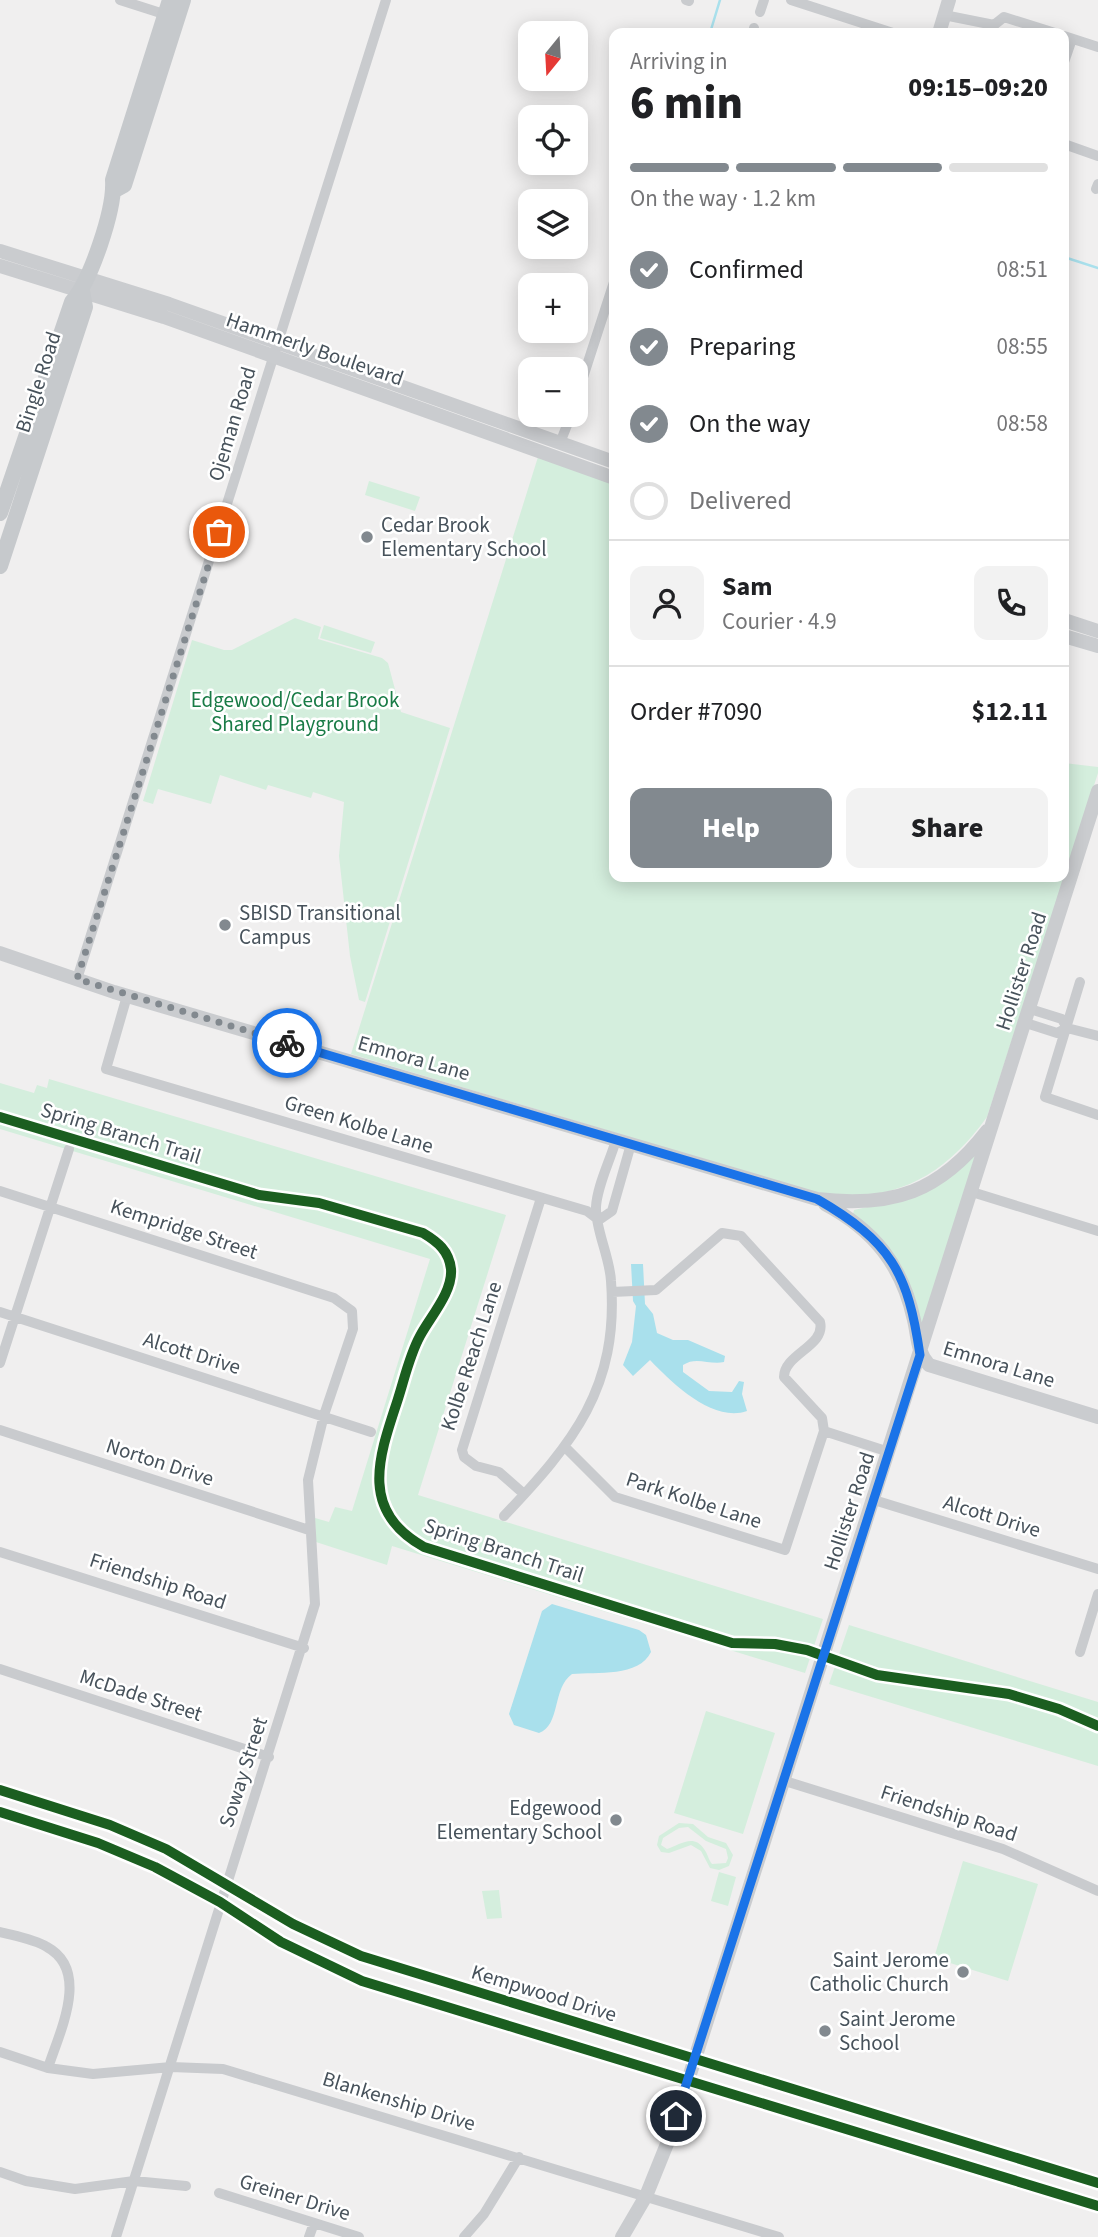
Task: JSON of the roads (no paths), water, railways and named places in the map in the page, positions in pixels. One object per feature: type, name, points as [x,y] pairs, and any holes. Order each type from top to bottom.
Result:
[{"type":"main road","name":"Bingle Road","points":[[0,566],[5,510],[43,410],[72,302],[84,284],[113,191],[113,180],[130,146],[171,11],[183,0]]},
{"type":"main road","points":[[940,28],[949,0]]},
{"type":"main road","name":"Hammerly Boulevard","points":[[0,251],[84,284],[609,468]]},
{"type":"main road","name":"Hammerly Boulevard","points":[[0,266],[84,284]]},
{"type":"main road","name":"Hammerly Boulevard","points":[[446,410],[560,443],[609,468]]},
{"type":"main road","points":[[1069,622],[1098,631]]},
{"type":"main road","points":[[1069,637],[1098,646]]},
{"type":"main road","name":"Hollister Road","points":[[622,2237],[646,2196],[671,2134],[874,1500],[884,1450],[920,1355],[1098,791]]},
{"type":"main road","name":"Emnora Lane","points":[[0,953],[127,996],[817,1199],[855,1204],[908,1194],[953,1168],[993,1125]]},
{"type":"main road","name":"Emnora Lane","points":[[817,1199],[849,1217],[887,1253],[909,1299],[920,1355],[929,1365],[1098,1417]]},
{"type":"main road","points":[[3,1813],[6,1792]]},
{"type":"main road","name":"Kempwood Drive","points":[[6,1792],[127,1832],[227,1882],[293,1924],[361,1956],[1098,2183]]},
{"type":"main road","name":"Kempwood Drive","points":[[3,1813],[117,1851],[220,1902],[281,1942],[362,1981],[1098,2206]]},
{"type":"main road","points":[[117,1851],[127,1832]]},
{"type":"main road","points":[[319,1960],[330,1941]]},
{"type":"main road","points":[[538,2035],[546,2014]]},
{"type":"main road","points":[[837,2126],[845,2106]]},
{"type":"main road","points":[[1020,2182],[1028,2162]]},
{"type":"street","points":[[120,0],[171,11]]},
{"type":"street","name":"Ojeman Road","points":[[77,979],[386,0]]},
{"type":"street","points":[[760,12],[764,0]]},
{"type":"street","points":[[791,0],[878,28]]},
{"type":"street","points":[[944,15],[991,28]]},
{"type":"street","points":[[996,28],[1004,17],[1039,28]]},
{"type":"street","points":[[1069,37],[1098,47]]},
{"type":"street","points":[[1069,146],[1098,156]]},
{"type":"street","points":[[588,362],[609,297]]},
{"type":"street","points":[[560,443],[566,427]]},
{"type":"street","points":[[1080,982],[1045,1097],[1098,1115]]},
{"type":"street","name":"Green Kolbe Lane","points":[[127,996],[106,1069],[587,1211],[599,1220]]},
{"type":"street","points":[[1028,1016],[1062,1018],[1067,1028],[1098,1036]]},
{"type":"street","points":[[504,1516],[566,1448],[585,1414],[603,1368],[617,1292],[596,1208],[616,1140]]},
{"type":"street","points":[[599,1220],[612,1211],[631,1144]]},
{"type":"street","points":[[0,1363],[69,1149]]},
{"type":"street","name":"Kempridge Street","points":[[0,1191],[334,1298],[352,1311]]},
{"type":"street","points":[[972,1192],[1098,1231]]},
{"type":"street","name":"Kolbe Reach Lane","points":[[524,1494],[499,1472],[476,1465],[464,1457],[462,1450],[541,1198]]},
{"type":"street","points":[[617,1292],[652,1291],[722,1233],[741,1236],[820,1322],[818,1336],[784,1371],[784,1377],[822,1418],[824,1431],[884,1450]]},
{"type":"street","name":"Soway Street","points":[[116,2237],[172,2067],[220,1902],[304,1648],[315,1604],[308,1480],[324,1415],[353,1329],[352,1311]]},
{"type":"street","name":"Alcott Drive","points":[[0,1312],[371,1432]]},
{"type":"street","name":"Norton Drive","points":[[0,1430],[309,1530]]},
{"type":"street","name":"Park Kolbe Lane","points":[[566,1448],[615,1497],[785,1550],[824,1431]]},
{"type":"street","name":"Alcott Drive","points":[[874,1500],[1098,1569]]},
{"type":"street","name":"Friendship Road","points":[[0,1552],[304,1648]]},
{"type":"street","points":[[1080,1652],[1098,1594]]},
{"type":"street","name":"McDade Street","points":[[0,1670],[269,1756]]},
{"type":"street","name":"Friendship Road","points":[[785,1781],[1003,1849],[1098,1891]]},
{"type":"street","points":[[0,1932],[48,1947],[67,1969],[71,1980],[69,1999],[48,2068]]},
{"type":"street","name":"Blankenship Drive","points":[[0,2052],[48,2068],[93,2074],[172,2067],[223,2069],[242,2073],[772,2236]]},
{"type":"street","points":[[464,2237],[484,2214],[519,2157]]},
{"type":"street","points":[[0,2172],[75,2189],[134,2181],[186,2186]]},
{"type":"street","name":"Greiner Drive","points":[[219,2193],[359,2237]]},
{"type":"street","points":[[309,2237],[314,2223]]},
{"type":"water","points":[[631,1264],[643,1264],[645,1304],[653,1314],[657,1333],[673,1340],[688,1340],[725,1356],[724,1362],[688,1362],[683,1365],[683,1372],[709,1391],[732,1392],[739,1381],[744,1382],[742,1394],[747,1411],[734,1413],[707,1406],[681,1389],[650,1360],[633,1376],[623,1365],[632,1342],[636,1306],[633,1301]]},
{"type":"water","points":[[552,1604],[639,1630],[646,1635],[651,1652],[637,1666],[627,1669],[572,1674],[562,1688],[551,1722],[539,1733],[514,1725],[509,1714],[542,1611]]},
{"type":"waterway","points":[[712,28],[720,0]]},
{"type":"waterway","points":[[1069,259],[1098,268]]},
{"type":"place","name":"Cedar Brook Elementary School","points":[[367,537]]},
{"type":"place","name":"SBISD Transitional Campus","points":[[225,925]]},
{"type":"place","name":"Edgewood Elementary School","points":[[616,1820]]},
{"type":"place","name":"Saint Jerome Catholic Church","points":[[963,1972]]},
{"type":"place","name":"Saint Jerome School","points":[[825,2031]]},
{"type":"park label","name":"Edgewood/Cedar Brook Shared Playground","points":[[295,712]]}]
